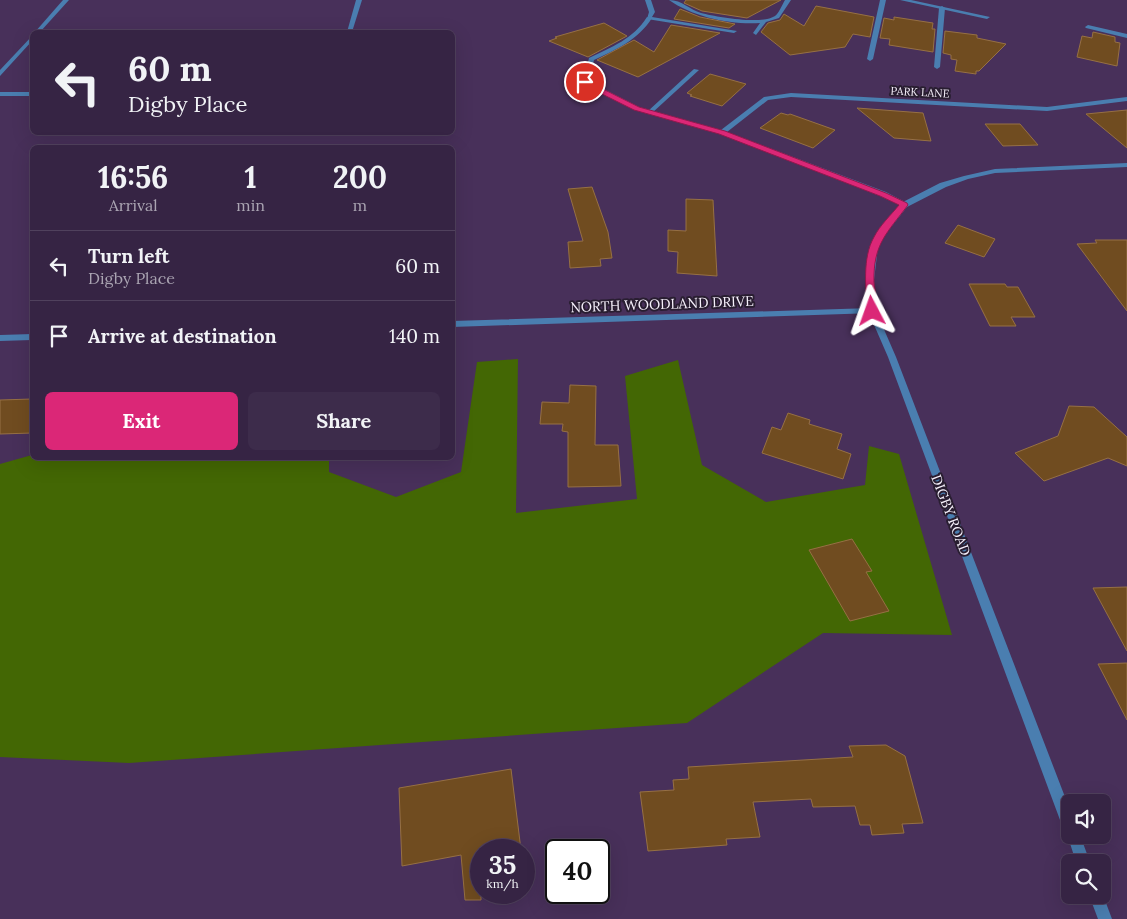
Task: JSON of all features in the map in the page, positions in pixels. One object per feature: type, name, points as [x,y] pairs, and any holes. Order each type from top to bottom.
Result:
[{"type":"street","points":[[39,30],[66,0]]},
{"type":"street","points":[[350,30],[359,0]]},
{"type":"street","points":[[648,0],[652,12],[643,30],[630,41],[592,59],[585,82],[637,108],[722,132],[883,194],[904,205],[943,185],[995,170],[1127,165]]},
{"type":"street","points":[[672,0],[699,14],[747,22],[764,21],[777,17],[788,0]]},
{"type":"street","points":[[870,60],[883,0]]},
{"type":"street","points":[[903,0],[987,18]]},
{"type":"street","points":[[937,68],[942,8]]},
{"type":"street","points":[[649,18],[734,31]]},
{"type":"street","points":[[756,33],[764,21]]},
{"type":"street","points":[[1088,27],[1127,36]]},
{"type":"street","points":[[0,74],[30,40]]},
{"type":"street","points":[[650,112],[696,70]]},
{"type":"street","points":[[0,94],[30,94]]},
{"type":"street","name":"PARK LANE","points":[[722,132],[766,98],[791,95],[1047,109],[1127,99]]},
{"type":"street","name":"DIGBY ROAD","points":[[904,205],[878,236],[874,247],[870,280],[872,311],[892,358],[1061,804]]},
{"type":"street","name":"NORTH WOODLAND DRIVE","points":[[455,324],[872,311]]},
{"type":"street","points":[[0,338],[30,337]]},
{"type":"street","points":[[1099,904],[1105,919]]},
{"type":"green space","points":[[518,359],[516,513],[637,499],[625,376],[678,360],[702,465],[766,502],[865,485],[869,446],[899,454],[952,635],[823,633],[687,723],[129,763],[0,757],[0,464],[30,456],[30,460],[329,460],[329,472],[396,497],[461,472],[477,362]]},
{"type":"building","points":[[686,0],[781,0],[747,18],[702,11],[684,3]]},
{"type":"building","points":[[816,6],[874,17],[870,37],[853,34],[845,47],[790,55],[761,32],[768,23],[780,20],[784,14],[804,26]]},
{"type":"building","points":[[680,9],[700,17],[735,24],[729,28],[674,19]]},
{"type":"building","points":[[894,17],[933,23],[932,29],[935,29],[933,52],[889,45],[890,39],[880,38],[884,18],[894,20]]},
{"type":"building","points":[[604,23],[627,36],[588,57],[549,41],[557,38],[555,37]]},
{"type":"building","points":[[671,25],[720,33],[638,77],[597,60],[634,40],[654,52]]},
{"type":"building","points":[[945,31],[977,35],[977,38],[1006,44],[979,71],[976,71],[976,74],[955,71],[957,60],[951,59],[951,55],[943,53]]},
{"type":"building","points":[[1093,32],[1115,37],[1115,42],[1120,43],[1117,66],[1077,57],[1082,36],[1092,38]]},
{"type":"building","points":[[710,74],[746,84],[722,106],[690,96],[692,95],[687,93]]},
{"type":"building","points":[[857,108],[923,113],[931,141],[894,138]]},
{"type":"building","points":[[1127,110],[1127,148],[1086,114]]},
{"type":"building","points":[[781,113],[790,114],[835,130],[813,148],[760,128]]},
{"type":"building","points":[[985,124],[1020,124],[1038,145],[1003,146]]},
{"type":"building","points":[[592,187],[608,232],[612,258],[600,259],[601,266],[570,268],[568,242],[583,241],[568,189]]},
{"type":"building","points":[[686,199],[713,200],[717,276],[677,273],[678,252],[668,251],[668,230],[686,231]]},
{"type":"building","points":[[958,225],[995,239],[984,257],[945,243]]},
{"type":"building","points":[[1095,240],[1127,240],[1127,311],[1077,244],[1097,243]]},
{"type":"building","points":[[969,284],[1005,284],[1007,287],[1018,287],[1035,317],[1011,317],[1016,326],[990,326]]},
{"type":"building","points":[[570,385],[596,386],[595,445],[618,445],[621,486],[568,487],[568,432],[562,431],[563,424],[540,424],[542,402],[569,403]]},
{"type":"building","points":[[30,399],[30,433],[0,434],[0,400]]},
{"type":"building","points":[[1069,406],[1094,407],[1127,437],[1127,466],[1108,458],[1044,481],[1015,453],[1058,436]]},
{"type":"building","points":[[788,413],[810,420],[809,424],[842,434],[837,449],[851,454],[843,479],[762,453],[772,427],[781,430]]},
{"type":"building","points":[[852,539],[872,571],[866,572],[889,611],[850,621],[809,550]]},
{"type":"building","points":[[1127,587],[1127,651],[1093,588]]},
{"type":"building","points":[[1127,663],[1127,720],[1098,664]]},
{"type":"building","points":[[886,745],[905,756],[923,823],[902,824],[904,833],[872,835],[870,825],[860,825],[855,806],[813,807],[811,799],[753,802],[760,837],[726,839],[727,845],[648,851],[640,792],[674,790],[673,780],[689,779],[688,767],[853,757],[849,746]]},
{"type":"building","points":[[511,769],[520,839],[470,839],[470,900],[465,900],[461,855],[402,866],[399,788]]},
{"type":"route","points":[[585,82],[637,108],[722,132],[883,194],[904,205],[878,236],[874,247],[870,280],[872,311]]}]
